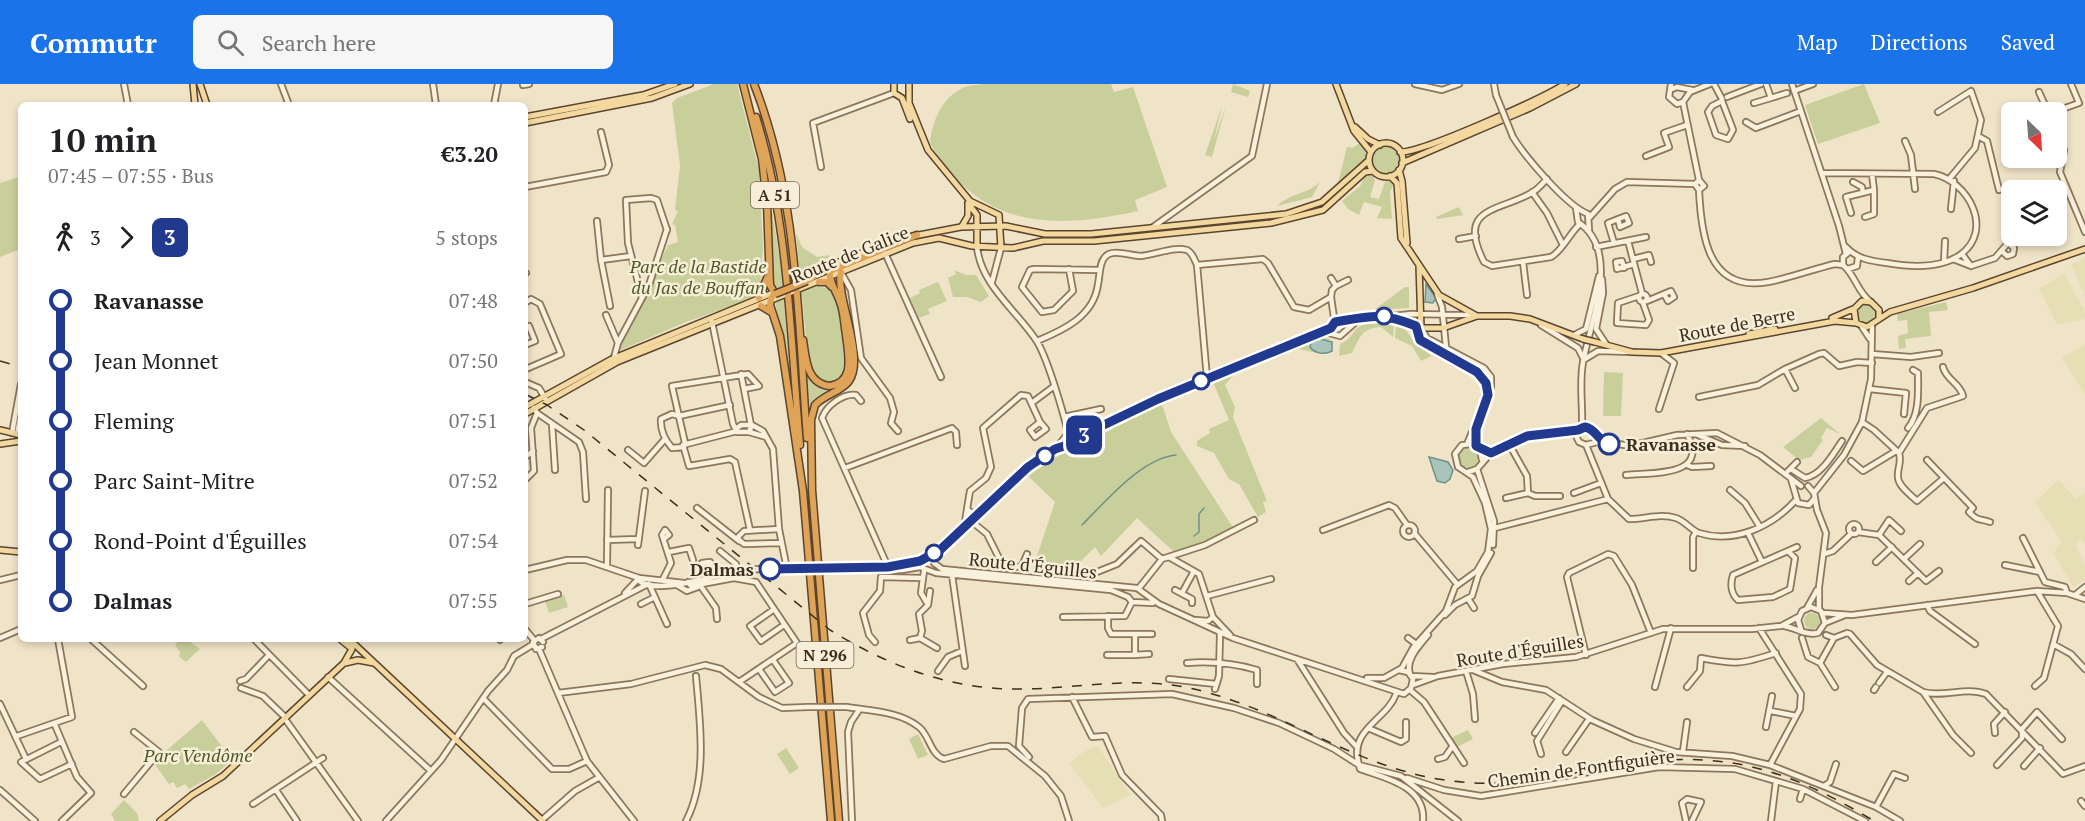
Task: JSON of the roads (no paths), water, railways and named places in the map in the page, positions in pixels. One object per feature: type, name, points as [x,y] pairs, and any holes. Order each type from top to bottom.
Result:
[{"type":"highway","points":[[743,84],[762,159],[767,203],[769,272],[775,293]]},
{"type":"highway","name":"A 51","points":[[743,84],[762,137],[778,209],[803,491]]},
{"type":"highway","name":"A 51","points":[[754,84],[781,177],[794,271],[812,490]]},
{"type":"highway","points":[[794,271],[807,367],[816,381],[826,386],[843,380],[849,365],[842,311],[837,292],[829,277],[831,270],[917,235]]},
{"type":"highway","points":[[759,298],[769,272]]},
{"type":"highway","points":[[812,490],[812,412],[822,399],[846,384],[854,369],[847,309],[839,283],[841,272]]},
{"type":"highway","points":[[803,491],[780,336],[770,303],[775,293],[819,273]]},
{"type":"highway","points":[[819,282],[829,283],[837,292]]},
{"type":"highway","points":[[775,293],[789,295]]},
{"type":"highway","points":[[761,306],[768,309],[775,317]]},
{"type":"highway","name":"N 296","points":[[812,490],[839,821]]},
{"type":"highway","name":"N 296","points":[[803,491],[831,821]]},
{"type":"main road","points":[[192,84],[194,102]]},
{"type":"main road","points":[[200,84],[206,102]]},
{"type":"main road","points":[[528,116],[643,95],[675,84]]},
{"type":"main road","points":[[528,122],[643,100],[690,84]]},
{"type":"main road","points":[[894,84],[894,93],[905,97],[916,126],[934,158],[972,203],[999,215],[1001,248]]},
{"type":"main road","points":[[909,84],[905,97],[920,139],[977,215],[979,226],[977,247]]},
{"type":"main road","points":[[1336,84],[1351,124],[1371,152]]},
{"type":"main road","points":[[1400,152],[1436,142],[1545,96],[1565,84]]},
{"type":"main road","points":[[1402,163],[1530,108],[1576,84]]},
{"type":"main road","points":[[1351,124],[1368,139],[1380,145]]},
{"type":"main road","points":[[1399,170],[1390,176],[1379,176],[1373,171],[1369,160],[1371,152],[1380,145],[1390,144],[1400,152],[1402,163],[1399,170],[1408,247]]},
{"type":"main road","name":"Route de Galice","points":[[819,273],[866,250],[917,235],[961,227],[1001,225],[1068,235],[1253,219],[1311,208],[1329,198],[1369,160]]},
{"type":"main road","name":"Route de Galice","points":[[712,321],[770,303],[885,253],[939,238],[977,247],[1018,248],[1043,241],[1094,241],[1289,220],[1326,208],[1365,172],[1373,171]]},
{"type":"main road","points":[[1390,176],[1397,183],[1401,236],[1419,265],[1436,291],[1456,306],[1477,315]]},
{"type":"main road","points":[[961,227],[968,216],[967,202]]},
{"type":"main road","points":[[1903,308],[1877,306],[1871,302],[1862,301],[1855,308],[1856,322],[1862,327],[1872,326],[1879,318],[1903,308],[1972,288],[2085,249]]},
{"type":"main road","points":[[1419,265],[1421,328]]},
{"type":"main road","name":"Route de Galice","points":[[533,408],[545,394],[613,361],[775,293]]},
{"type":"main road","points":[[1877,306],[1879,318]]},
{"type":"main road","name":"Route de Berre","points":[[1623,349],[1682,346],[1841,317],[1855,308]]},
{"type":"main road","name":"Route de Berre","points":[[1421,328],[1443,328],[1477,315],[1530,319],[1609,346],[1632,352],[1660,353],[1835,321],[1856,322]]},
{"type":"main road","name":"Route de Galice","points":[[533,408],[613,361]]},
{"type":"main road","points":[[1,431],[17,434]]},
{"type":"main road","points":[[1,443],[18,441]]},
{"type":"main road","points":[[0,550],[18,552]]},
{"type":"main road","points":[[344,642],[375,664]]},
{"type":"main road","points":[[160,821],[192,795],[223,776],[344,663],[352,649],[350,642]]},
{"type":"main road","points":[[352,642],[543,820]]},
{"type":"main road","points":[[344,663],[358,660],[375,664]]},
{"type":"street","points":[[124,84],[127,102]]},
{"type":"street","points":[[281,84],[288,102]]},
{"type":"street","points":[[433,84],[436,102]]},
{"type":"street","points":[[495,102],[498,84]]},
{"type":"street","points":[[1151,229],[1252,156],[1267,84]]},
{"type":"street","points":[[1415,84],[1442,90],[1459,84]]},
{"type":"street","points":[[1494,84],[1496,95],[1513,137],[1535,167],[1582,214],[1596,247],[1603,293],[1596,329],[1609,346]]},
{"type":"street","points":[[1680,103],[1695,90],[1710,84]]},
{"type":"street","points":[[1714,84],[1722,101],[1733,130],[1728,139],[1716,135],[1708,112],[1712,106],[1722,101]]},
{"type":"street","points":[[1766,84],[1771,98]]},
{"type":"street","points":[[1792,84],[1846,247],[1846,260],[1861,295],[1871,302]]},
{"type":"street","points":[[1794,91],[1813,84]]},
{"type":"street","points":[[2067,107],[2079,103],[2071,84]]},
{"type":"street","points":[[1727,97],[1757,85]]},
{"type":"street","points":[[1675,87],[1695,90]]},
{"type":"street","points":[[1675,87],[1686,96]]},
{"type":"street","points":[[1675,87],[1670,99],[1680,103],[1683,112],[1697,182]]},
{"type":"street","points":[[1938,112],[1971,91],[1981,120],[1975,148],[1952,180],[1951,209]]},
{"type":"street","points":[[2039,92],[2044,102]]},
{"type":"street","points":[[821,167],[813,123],[894,93]]},
{"type":"street","points":[[1754,103],[1787,93]]},
{"type":"street","points":[[1746,122],[1756,128],[1802,111]]},
{"type":"street","points":[[1646,156],[1669,147],[1664,133],[1687,125]]},
{"type":"street","points":[[528,186],[608,170],[609,165],[601,132]]},
{"type":"street","points":[[1978,136],[1987,141],[1999,190]]},
{"type":"street","points":[[1905,141],[1915,174],[1916,189]]},
{"type":"street","points":[[1975,148],[1989,150]]},
{"type":"street","points":[[2061,168],[2060,172],[2085,232]]},
{"type":"street","points":[[1547,179],[1532,192],[1488,210],[1477,224],[1476,236],[1484,262],[1492,266],[1551,257],[1619,185],[1627,182],[1704,183],[1699,190],[1706,248],[1716,264],[1732,278],[1760,283],[1858,256],[1866,260],[1913,266],[1944,262],[1962,254],[1974,237],[1975,215],[1970,199],[1952,180],[1935,174],[1822,173]]},
{"type":"street","points":[[1865,217],[1874,214],[1872,174]]},
{"type":"street","points":[[1853,182],[1862,187],[1863,193]]},
{"type":"street","points":[[1851,213],[1846,197],[1874,190]]},
{"type":"street","points":[[1532,192],[1547,213],[1563,244]]},
{"type":"street","points":[[613,361],[618,344],[642,298],[667,228],[657,200],[651,198],[626,200],[631,256],[642,298]]},
{"type":"street","points":[[1582,214],[1593,213]]},
{"type":"street","points":[[1582,214],[1585,222]]},
{"type":"street","points":[[1614,243],[1608,223],[1618,219]]},
{"type":"street","points":[[597,221],[601,260],[610,306]]},
{"type":"street","points":[[1459,239],[1476,236]]},
{"type":"street","points":[[1596,247],[1646,237]]},
{"type":"street","points":[[1628,241],[1640,295],[1645,302],[1649,320],[1646,325],[1617,323],[1618,303],[1640,295]]},
{"type":"street","points":[[1944,262],[1945,241]]},
{"type":"street","points":[[1953,259],[1971,266],[1995,258],[2006,246]]},
{"type":"street","points":[[2002,251],[2007,256],[2013,254],[2014,248],[2012,246]]},
{"type":"street","points":[[977,247],[983,268],[1037,341],[1070,433],[1070,443]]},
{"type":"street","points":[[992,282],[1001,248]]},
{"type":"street","points":[[1037,341],[1061,333],[1077,320],[1095,298],[1105,257],[1114,253],[1144,255],[1184,249],[1192,253],[1197,265],[1207,378]]},
{"type":"street","points":[[885,253],[940,377]]},
{"type":"street","points":[[1962,254],[1971,266]]},
{"type":"street","points":[[1624,268],[1648,255],[1651,262]]},
{"type":"street","points":[[601,260],[631,256]]},
{"type":"street","points":[[1855,277],[1858,256]]},
{"type":"street","points":[[1197,265],[1263,259],[1298,309],[1309,310],[1331,297]]},
{"type":"street","points":[[1846,260],[1858,265]]},
{"type":"street","points":[[1858,265],[1866,260]]},
{"type":"street","points":[[1523,262],[1527,295]]},
{"type":"street","points":[[1491,273],[1492,266]]},
{"type":"street","points":[[1069,269],[1072,291],[1052,312],[1042,312],[1022,287],[1029,272],[1034,268],[1069,269],[1100,270]]},
{"type":"street","points":[[841,272],[851,290],[861,358],[890,398],[894,412],[891,423],[898,431]]},
{"type":"street","points":[[1574,335],[1586,329],[1600,274]]},
{"type":"street","points":[[1600,274],[1599,294],[1583,360],[1579,442],[1586,445],[1608,499],[1629,519],[1670,517],[1678,519],[1696,532],[1720,538],[1748,533],[1789,508],[1795,501],[1791,479]]},
{"type":"street","points":[[1332,278],[1336,286]]},
{"type":"street","points":[[1348,280],[1332,290],[1335,324],[1340,336],[1361,318]]},
{"type":"street","points":[[1436,291],[1443,315],[1443,342],[1448,348]]},
{"type":"street","points":[[1645,302],[1664,294]]},
{"type":"street","points":[[1855,308],[1861,295]]},
{"type":"street","points":[[528,301],[531,299],[538,301],[561,354],[528,368]]},
{"type":"street","points":[[606,315],[618,344]]},
{"type":"street","name":"Route de Berre","points":[[1335,324],[1361,318],[1392,316],[1477,315]]},
{"type":"street","points":[[1358,678],[1376,679],[1390,676],[1399,670],[1416,644],[1446,611],[1460,584],[1481,566],[1491,538],[1490,521],[1485,503],[1473,477],[1458,467],[1454,458],[1459,447],[1467,444],[1476,429],[1491,387],[1491,377],[1484,369],[1425,337],[1421,328],[1392,316]]},
{"type":"street","points":[[1530,319],[1578,348],[1583,360]]},
{"type":"street","points":[[712,321],[737,430]]},
{"type":"street","points":[[928,605],[921,593],[924,567],[928,556],[940,550],[1028,467],[1055,449],[1207,378],[1335,324],[1344,325],[1346,331]]},
{"type":"street","points":[[528,326],[530,326],[536,340],[528,344]]},
{"type":"street","points":[[1809,505],[1818,484],[1833,469],[1862,422],[1870,389],[1872,326]]},
{"type":"street","points":[[1862,327],[1870,340]]},
{"type":"street","points":[[1583,360],[1598,351],[1632,352]]},
{"type":"street","points":[[1659,409],[1674,363],[1660,353]]},
{"type":"street","points":[[1699,397],[1758,385],[1785,369],[1824,353],[1839,366],[1857,362],[1872,363]]},
{"type":"street","points":[[1872,354],[1911,357],[1939,353]]},
{"type":"street","points":[[1851,461],[1863,471],[1897,452],[1927,408],[1963,396],[1959,386],[1945,373],[1943,367]]},
{"type":"street","points":[[1785,369],[1795,388]]},
{"type":"street","points":[[1908,428],[1915,419],[1918,394],[1918,373],[1913,370]]},
{"type":"street","points":[[741,374],[751,425],[749,432]]},
{"type":"street","points":[[744,389],[759,386],[752,376],[741,374],[672,386],[687,464],[691,467],[730,459],[735,462],[750,530]]},
{"type":"street","points":[[528,383],[539,388],[545,394]]},
{"type":"street","points":[[1033,402],[1053,387]]},
{"type":"street","points":[[1870,389],[1918,394]]},
{"type":"street","points":[[1904,414],[1906,393]]},
{"type":"street","points":[[861,402],[856,395],[850,394],[827,407],[822,418],[890,568]]},
{"type":"street","points":[[964,528],[970,491],[986,478],[991,467],[983,428],[1021,395],[1028,396],[1033,402],[1040,422]]},
{"type":"street","points":[[730,405],[679,416],[672,414],[661,419],[661,430],[672,448],[737,430],[769,438]]},
{"type":"street","points":[[533,408],[579,442],[583,452],[586,499]]},
{"type":"street","points":[[528,477],[533,473],[531,428],[533,408]]},
{"type":"street","points":[[1065,420],[1101,409]]},
{"type":"street","points":[[732,412],[741,425],[751,425],[769,438],[775,460],[781,543],[788,569]]},
{"type":"street","points":[[1862,422],[1897,452],[1901,464],[1897,476],[1899,482],[1917,501],[1944,478]]},
{"type":"street","points":[[552,424],[555,470]]},
{"type":"street","points":[[737,430],[741,425]]},
{"type":"street","points":[[845,468],[952,428],[956,432],[957,445]]},
{"type":"street","points":[[1468,472],[1477,469],[1482,460],[1491,453],[1527,436],[1570,432],[1581,428],[1594,433],[1600,441]]},
{"type":"street","points":[[1476,429],[1482,460]]},
{"type":"street","points":[[1055,449],[1070,433],[1089,432]]},
{"type":"street","points":[[1070,433],[1078,439]]},
{"type":"street","points":[[1593,441],[1594,433]]},
{"type":"street","points":[[1586,445],[1593,441],[1600,441],[1630,446],[1687,434],[1717,433],[1745,446],[1804,486],[1814,495],[1826,532],[1818,587],[1808,608],[1798,617],[1801,630],[1834,638]]},
{"type":"street","points":[[1626,474],[1677,469],[1687,465],[1693,459],[1695,452],[1687,434]]},
{"type":"street","points":[[1696,434],[1722,445],[1745,446]]},
{"type":"street","points":[[628,450],[644,463],[665,439]]},
{"type":"street","points":[[1791,469],[1805,478],[1811,477],[1826,464],[1842,441]]},
{"type":"street","points":[[1467,444],[1491,453]]},
{"type":"street","points":[[1509,444],[1527,476],[1528,492]]},
{"type":"street","points":[[528,455],[533,451]]},
{"type":"street","points":[[1927,460],[1973,508],[1969,512],[1981,522],[1990,522]]},
{"type":"street","points":[[1784,474],[1797,462]]},
{"type":"street","points":[[1826,464],[1833,469]]},
{"type":"street","points":[[1687,465],[1711,466]]},
{"type":"street","points":[[1469,600],[1491,552],[1495,528],[1477,469]]},
{"type":"street","points":[[1575,493],[1601,483]]},
{"type":"street","points":[[1795,492],[1804,486],[1818,484]]},
{"type":"street","points":[[607,565],[608,490]]},
{"type":"street","points":[[1730,490],[1745,503],[1760,527]]},
{"type":"street","points":[[638,546],[645,491]]},
{"type":"street","points":[[1506,498],[1528,492],[1535,496],[1560,496]]},
{"type":"street","points":[[1495,528],[1608,499]]},
{"type":"street","points":[[1795,501],[1801,506]]},
{"type":"street","points":[[1789,508],[1809,505],[1817,510]]},
{"type":"street","points":[[1323,530],[1389,506],[1395,508],[1407,525],[1414,528],[1415,534],[1460,584]]},
{"type":"street","points":[[697,508],[739,541],[747,544],[781,543]]},
{"type":"street","points":[[967,509],[987,534],[1004,568],[1022,566],[1027,554]]},
{"type":"street","points":[[1139,601],[1141,590],[1162,560],[1204,545],[1254,520]]},
{"type":"street","points":[[1879,535],[1889,520],[1901,531]]},
{"type":"street","points":[[1824,554],[1836,549],[1853,524],[1860,530],[1879,535],[1926,581],[1940,571]]},
{"type":"street","points":[[1407,525],[1403,530],[1405,536],[1415,534]]},
{"type":"street","points":[[739,541],[740,533],[750,530],[779,529]]},
{"type":"street","points":[[1849,533],[1860,530]]},
{"type":"street","points":[[1693,568],[1693,537],[1696,532]]},
{"type":"street","points":[[1748,533],[1762,562]]},
{"type":"street","points":[[664,581],[671,563],[665,538]]},
{"type":"street","points":[[2023,538],[2045,582],[2065,587],[2067,593]]},
{"type":"street","points":[[607,540],[638,539]]},
{"type":"street","points":[[1097,572],[1117,564],[1141,542],[1162,560]]},
{"type":"street","points":[[1905,558],[1920,544]]},
{"type":"street","points":[[1790,553],[1795,558],[1790,589],[1773,597],[1738,600],[1731,589],[1733,575],[1790,553],[1797,547]]},
{"type":"street","points":[[1876,562],[1892,547]]},
{"type":"street","points":[[669,552],[689,548],[693,560]]},
{"type":"street","points":[[676,585],[738,571],[924,567],[934,562],[940,550]]},
{"type":"street","points":[[720,551],[736,564],[738,571]]},
{"type":"street","points":[[1586,655],[1567,577],[1569,573],[1608,554],[1614,556],[1632,585],[1651,633]]},
{"type":"street","points":[[928,556],[934,562]]},
{"type":"street","points":[[1169,557],[1194,571],[1203,579],[1213,617],[1233,638]]},
{"type":"street","points":[[528,569],[567,560],[586,560],[607,565],[648,584],[667,624]]},
{"type":"street","points":[[702,563],[710,561],[713,575]]},
{"type":"street","name":"Route d'Éguilles","points":[[934,562],[942,569],[1141,590]]},
{"type":"street","points":[[2005,565],[2040,572]]},
{"type":"street","name":"Route d'Éguilles","points":[[924,567],[952,575],[1111,590],[1128,597]]},
{"type":"street","points":[[1182,593],[1194,571]]},
{"type":"street","points":[[1909,581],[1918,573]]},
{"type":"street","points":[[0,580],[18,575]]},
{"type":"street","points":[[952,575],[965,666]]},
{"type":"street","points":[[875,642],[869,634],[864,610],[878,596],[880,577],[922,578]]},
{"type":"street","points":[[614,600],[638,579],[686,582],[691,586],[743,578],[756,582],[797,643],[739,682]]},
{"type":"street","points":[[1207,596],[1271,579]]},
{"type":"street","points":[[386,821],[431,771],[483,698],[502,676],[514,656],[538,645],[614,600],[648,584],[664,581],[687,591],[700,585]]},
{"type":"street","points":[[1460,584],[1466,583],[1473,590]]},
{"type":"street","points":[[700,585],[716,608],[717,619]]},
{"type":"street","points":[[873,585],[880,585]]},
{"type":"street","points":[[1818,587],[1826,635]]},
{"type":"street","points":[[2075,595],[2085,587]]},
{"type":"street","points":[[1132,588],[1128,597],[1132,602]]},
{"type":"street","points":[[1141,590],[1159,604],[1220,633],[1390,688],[1396,694]]},
{"type":"street","points":[[1175,590],[1192,599],[1192,603]]},
{"type":"street","points":[[920,638],[922,631],[919,614],[928,605],[930,591]]},
{"type":"street","points":[[1808,608],[1845,615],[2037,591],[2067,593],[2085,599]]},
{"type":"street","points":[[2035,686],[2044,678],[2058,626],[2056,619],[2040,599],[2037,591]]},
{"type":"street","points":[[528,603],[558,594]]},
{"type":"street","points":[[1454,595],[1462,602]]},
{"type":"street","points":[[640,604],[653,598]]},
{"type":"street","points":[[1464,763],[1424,702],[1411,688],[1409,664],[1417,649],[1448,613],[1462,602],[1469,600]]},
{"type":"street","points":[[1469,600],[1474,608]]},
{"type":"street","points":[[1132,602],[1159,604]]},
{"type":"street","points":[[1063,617],[1125,616],[1132,602]]},
{"type":"street","points":[[1926,605],[1930,611],[1976,644]]},
{"type":"street","points":[[773,610],[750,626],[761,641],[784,625]]},
{"type":"street","points":[[1818,633],[1824,626],[1845,615]]},
{"type":"street","points":[[1108,616],[1111,634],[1152,634]]},
{"type":"street","points":[[1192,620],[1208,621],[1213,617]]},
{"type":"street","name":"Route d'Éguilles","points":[[1781,626],[1798,617]]},
{"type":"street","name":"Route d'Éguilles","points":[[1411,675],[1438,676],[1586,655],[1671,628],[1781,626],[1801,630]]},
{"type":"street","points":[[1655,687],[1671,628]]},
{"type":"street","points":[[1759,628],[1762,637],[1776,652],[1802,694],[1800,709],[1770,765]]},
{"type":"street","points":[[0,638],[18,630]]},
{"type":"street","points":[[528,632],[538,645],[587,761],[633,821]]},
{"type":"street","points":[[1169,679],[1215,687],[1219,676],[1220,633]]},
{"type":"street","points":[[862,638],[869,634]]},
{"type":"street","points":[[1135,634],[1135,655]]},
{"type":"street","points":[[1820,663],[1834,638],[1850,634],[1877,665],[1923,692],[1953,735],[1971,753]]},
{"type":"street","points":[[910,640],[920,638],[937,648]]},
{"type":"street","points":[[1408,638],[1416,644]]},
{"type":"street","points":[[1802,638],[1808,657],[1820,663],[1835,687]]},
{"type":"street","points":[[17,736],[55,725],[72,715],[59,642]]},
{"type":"street","points":[[94,642],[143,686]]},
{"type":"street","points":[[257,642],[309,695]]},
{"type":"street","points":[[2053,644],[2072,654],[2085,669]]},
{"type":"street","points":[[938,671],[948,657],[962,651]]},
{"type":"street","points":[[1687,687],[1700,671],[1701,658],[1734,664],[1752,662],[1776,652]]},
{"type":"street","points":[[1107,655],[1149,654]]},
{"type":"street","points":[[240,681],[246,679],[269,655]]},
{"type":"street","points":[[1297,659],[1344,733],[1357,747]]},
{"type":"street","points":[[759,669],[775,692],[789,683],[773,660]]},
{"type":"street","points":[[1187,663],[1220,662],[1257,670],[1257,684]]},
{"type":"street","points":[[558,693],[631,684],[705,665],[721,669],[759,696],[782,708],[808,706],[876,710],[918,726],[936,755],[944,759],[991,746],[1008,746],[1045,776],[1061,796],[1069,821]]},
{"type":"street","points":[[686,821],[692,810],[700,751],[696,676],[705,665]]},
{"type":"street","points":[[686,669],[696,676]]},
{"type":"street","points":[[1399,670],[1411,675]]},
{"type":"street","points":[[1473,670],[1502,682],[1540,688],[1561,699],[1589,719],[1634,738],[1676,752],[1749,759],[1770,765],[1876,807],[1900,821]]},
{"type":"street","points":[[1466,671],[1473,694],[1475,719]]},
{"type":"street","points":[[1877,687],[1887,672]]},
{"type":"street","points":[[1390,676],[1390,688]]},
{"type":"street","name":"Route d'Éguilles","points":[[1411,688],[1438,676]]},
{"type":"street","points":[[328,677],[431,771]]},
{"type":"street","points":[[241,688],[263,696],[285,718],[358,821]]},
{"type":"street","points":[[1411,688],[1396,694],[1390,705],[1368,728],[1357,747],[1360,769],[1399,781],[1418,801],[1424,811],[1423,821]]},
{"type":"street","points":[[1923,692],[1979,691],[1986,694],[2022,729],[2062,774],[2085,766]]},
{"type":"street","points":[[1029,757],[1019,746],[1024,704],[1034,698],[1172,694],[1213,700],[1279,723],[1334,749],[1359,765]]},
{"type":"street","points":[[1072,696],[1092,737],[1105,736],[1122,776],[1161,815],[1162,821]]},
{"type":"street","points":[[1766,727],[1771,711],[1772,696]]},
{"type":"street","points":[[483,698],[552,770],[569,770],[587,761]]},
{"type":"street","points":[[1535,733],[1561,699]]},
{"type":"street","points":[[1541,754],[1537,741],[1561,699]]},
{"type":"street","points":[[0,704],[17,736],[24,761],[40,778],[72,764]]},
{"type":"street","points":[[852,821],[848,732],[859,710]]},
{"type":"street","points":[[1771,711],[1796,716]]},
{"type":"street","points":[[1995,733],[1995,724],[2005,712]]},
{"type":"street","points":[[1997,765],[2022,738],[2022,729],[2037,712],[2062,739]]},
{"type":"street","points":[[1566,752],[1589,719]]},
{"type":"street","points":[[1368,728],[1401,742],[1406,739],[1406,722]]},
{"type":"street","points":[[1683,751],[1687,722]]},
{"type":"street","points":[[55,725],[77,777],[91,793],[62,821]]},
{"type":"street","points":[[124,794],[159,752],[134,732]]},
{"type":"street","points":[[24,761],[61,742]]},
{"type":"street","points":[[1438,759],[1445,757],[1452,747]]},
{"type":"street","points":[[2024,766],[2040,748]]},
{"type":"street","points":[[253,804],[323,758]]},
{"type":"street","points":[[1824,786],[1830,782],[1836,764]]},
{"type":"street","name":"Chemin de Fontfiguière","points":[[1359,765],[1444,790],[1481,796],[1518,792],[1573,780],[1682,766],[1735,769],[1803,789],[1865,821]]},
{"type":"street","points":[[1876,807],[1894,774],[1905,778]]},
{"type":"street","points":[[1401,776],[1458,821]]},
{"type":"street","points":[[543,820],[575,790],[598,778]]},
{"type":"street","points":[[1771,821],[1776,781]]},
{"type":"street","points":[[1800,799],[1803,789]]},
{"type":"street","points":[[0,790],[35,821]]},
{"type":"street","points":[[276,790],[297,821]]},
{"type":"street","points":[[1686,821],[1682,803],[1687,800],[1701,802],[1692,821]]},
{"type":"street","points":[[2081,801],[2085,806]]},
{"type":"water","points":[[1426,284],[1436,298],[1433,303],[1425,302]]},
{"type":"water","points":[[1320,339],[1332,342],[1332,351],[1320,353],[1310,347],[1311,343]]},
{"type":"water","points":[[1429,457],[1448,462],[1453,470],[1450,479],[1445,483],[1437,481]]},
{"type":"waterway","points":[[1082,525],[1113,493],[1138,472],[1163,458],[1176,455]]},
{"type":"waterway","points":[[1194,536],[1199,532],[1199,514],[1204,508]]},
{"type":"railway","points":[[0,361],[18,366]]},
{"type":"railway","points":[[528,396],[547,405],[584,430],[830,630],[876,655],[924,674],[948,681],[999,689],[1125,683],[1184,687],[1220,696],[1255,709],[1389,766],[1425,776],[1462,782],[1517,782],[1648,762],[1716,761],[1778,774],[1809,786],[1874,821]]},
{"type":"place","name":"Ravanasse","points":[[1609,444]]},
{"type":"place","name":"Dalmas","points":[[770,569]]},
{"type":"park label","name":"Parc de la Bastide du Jas de Bouffan","points":[[698,276]]},
{"type":"park label","name":"Parc Vendôme","points":[[198,755]]}]
